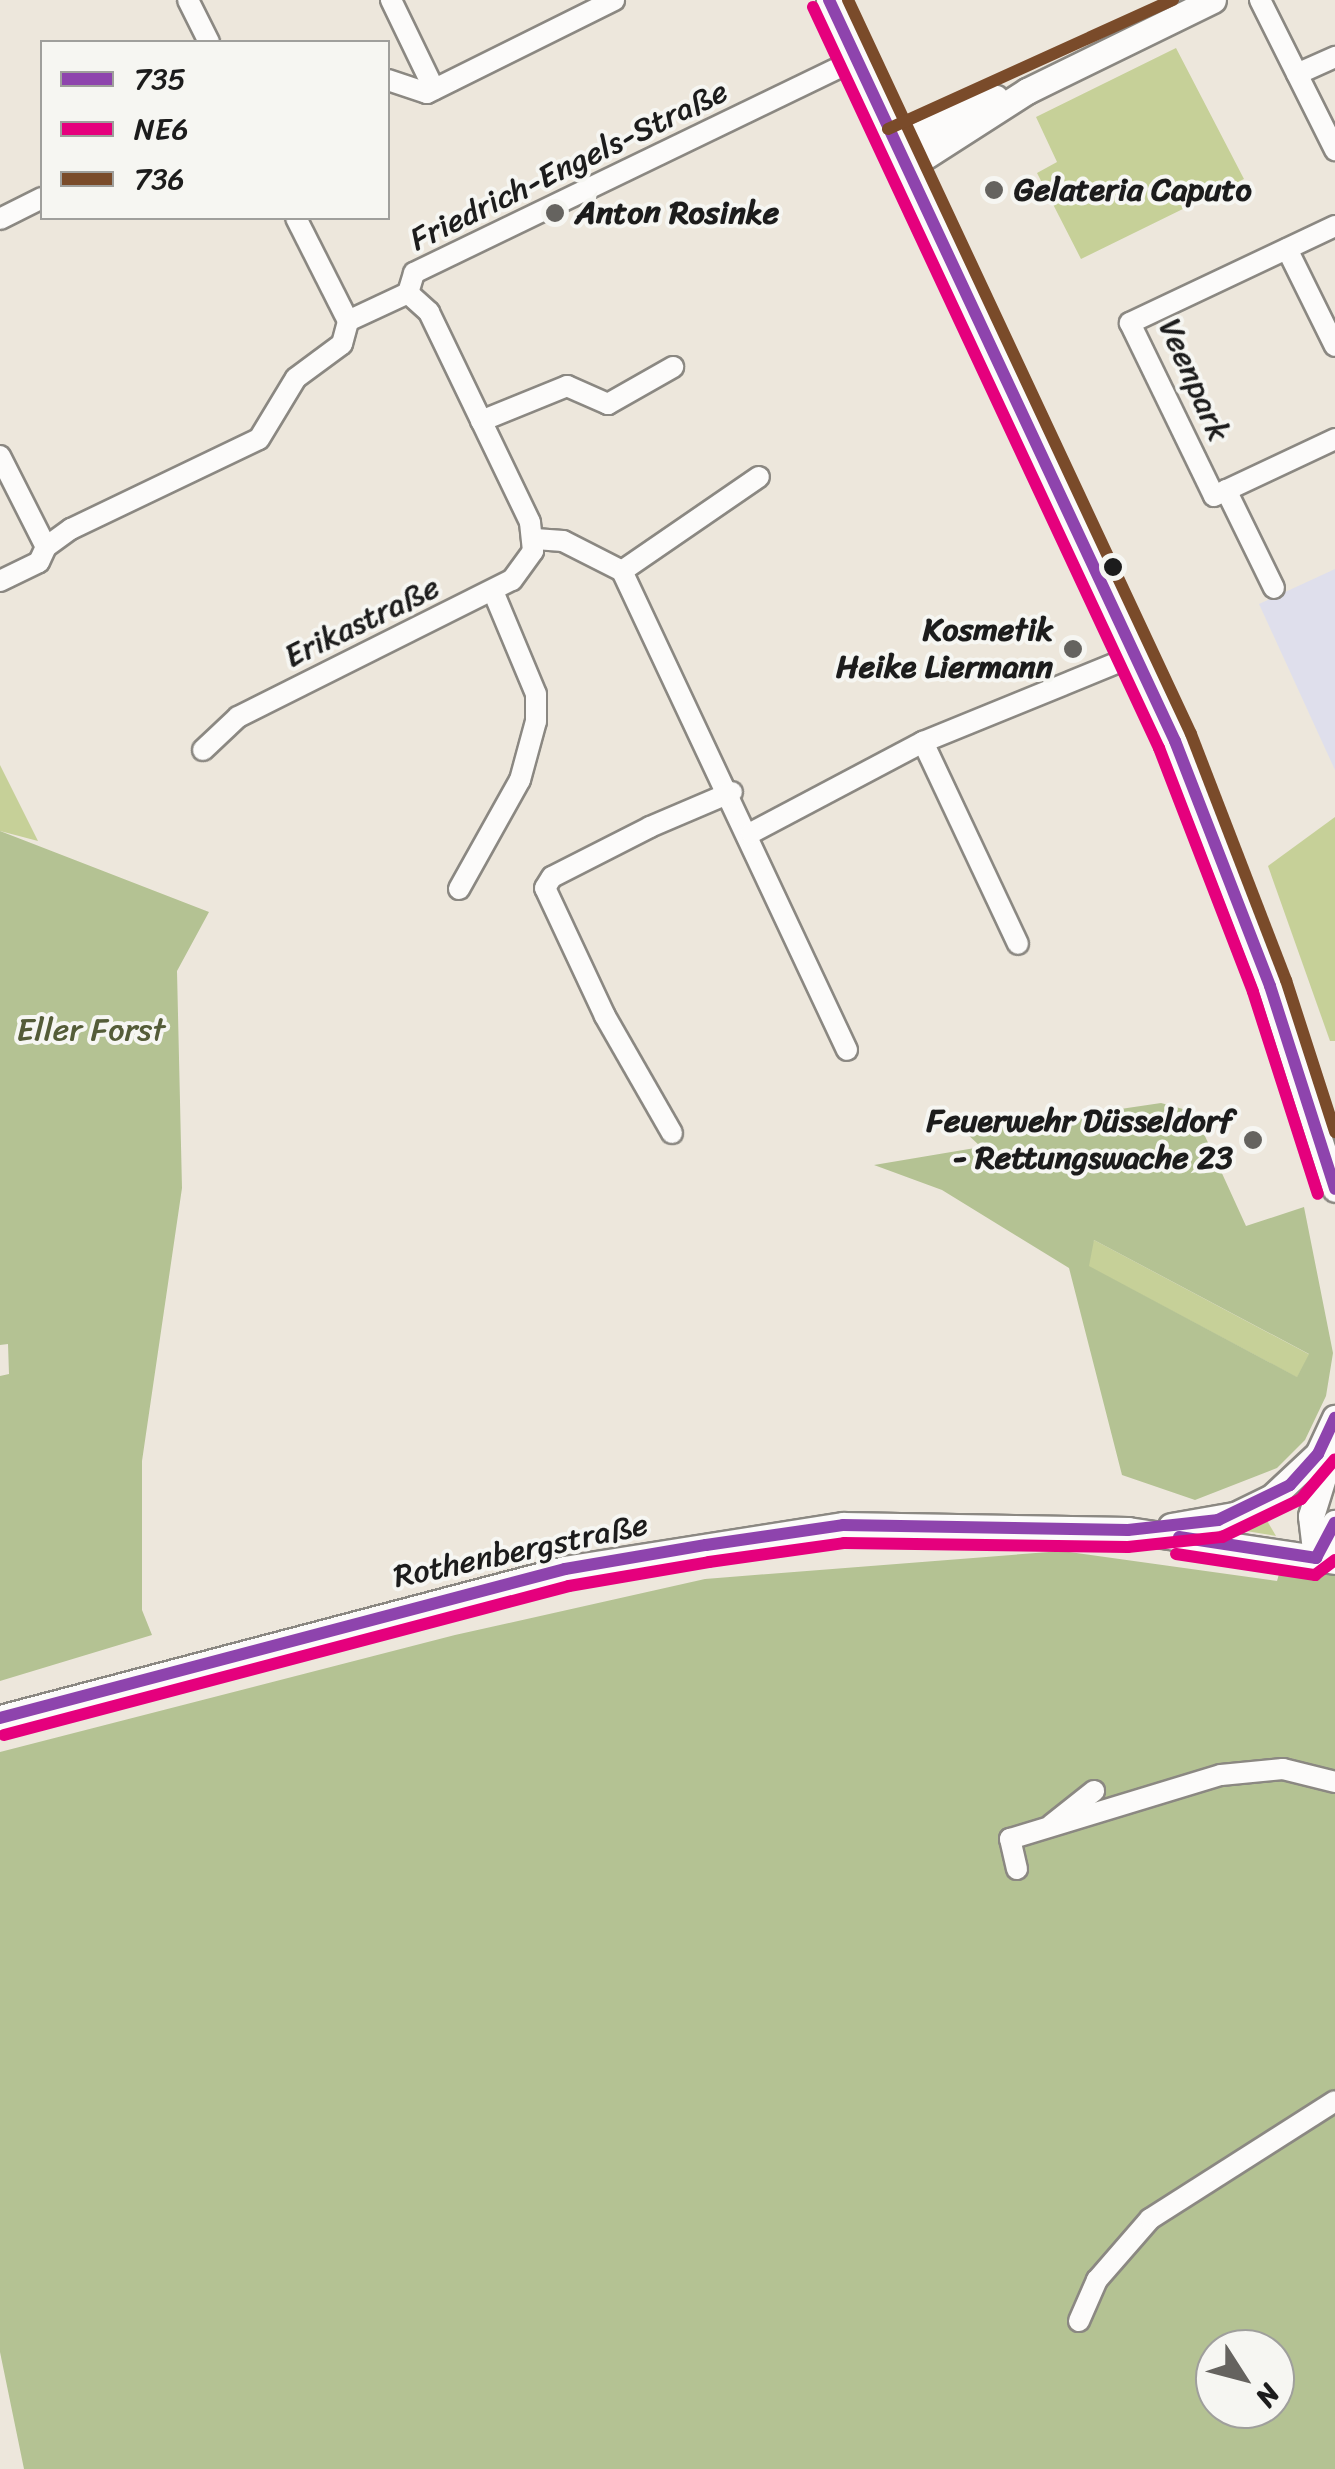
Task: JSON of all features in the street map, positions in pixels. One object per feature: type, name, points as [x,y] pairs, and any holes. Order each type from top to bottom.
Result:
[{"type":"main road","points":[[829,0],[1136,656],[1241,905],[1335,1189]]},
{"type":"main road","points":[[902,157],[1011,90],[1027,91],[1213,0]]},
{"type":"main road","name":"Rothenbergstraße","points":[[0,1718],[547,1574],[706,1545],[844,1526],[1128,1530],[1218,1520],[1264,1502],[1306,1468],[1335,1418]]},
{"type":"main road","points":[[1325,1559],[1311,1516],[1335,1439]]},
{"type":"main road","points":[[1325,1559],[1335,1522]]},
{"type":"main road","name":"Rothenbergstraße","points":[[1128,1530],[1325,1559]]},
{"type":"street","points":[[188,0],[208,40]]},
{"type":"street","points":[[390,0],[434,89]]},
{"type":"street","points":[[390,80],[434,89],[585,6],[614,0]]},
{"type":"street","points":[[1260,0],[1335,150]]},
{"type":"street","points":[[1297,74],[1335,56]]},
{"type":"street","name":"Friedrich-Engels-Straße","points":[[0,581],[39,562],[46,548],[258,439],[296,378],[342,344],[348,321],[408,293],[414,273],[856,59]]},
{"type":"street","points":[[0,219],[40,199]]},
{"type":"street","points":[[297,220],[348,321]]},
{"type":"street","name":"Veenpark","points":[[1335,226],[1130,323],[1214,496],[1335,438]]},
{"type":"street","points":[[1287,249],[1335,346]]},
{"type":"street","points":[[408,293],[429,312],[535,539],[563,541],[622,571],[732,792],[751,833],[752,852],[848,1050]]},
{"type":"street","points":[[481,421],[567,386],[608,404],[673,367]]},
{"type":"street","points":[[0,456],[46,548]]},
{"type":"street","points":[[622,571],[759,477]]},
{"type":"street","name":"Veenpark","points":[[1226,490],[1274,588]]},
{"type":"street","name":"Erikastraße","points":[[203,750],[238,717],[493,591],[526,564],[535,539]]},
{"type":"street","points":[[459,889],[520,780],[536,721],[536,694],[493,591]]},
{"type":"street","points":[[751,833],[923,742],[1136,656]]},
{"type":"street","points":[[923,742],[1018,944]]},
{"type":"street","points":[[672,1133],[605,1016],[545,888],[552,877],[650,826],[732,792]]},
{"type":"street","points":[[1016,1869],[1010,1839],[1249,1770],[1283,1769],[1335,1782]]},
{"type":"street","points":[[1046,1829],[1094,1791]]},
{"type":"street","points":[[1080,2321],[1097,2280],[1150,2220],[1335,2101]]},
{"type":"shaded area","points":[[1335,569],[1335,770],[1259,604]]},
{"type":"green space","points":[[1176,48],[1244,179],[1081,259],[1037,173],[1057,162],[1036,117]]},
{"type":"green space","points":[[0,765],[38,841],[0,831]]},
{"type":"green space","points":[[1335,817],[1335,1041],[1330,1041],[1268,866]]},
{"type":"green space","name":"Eller Forst","points":[[0,831],[209,912],[177,971],[182,1188],[142,1461],[142,1610],[152,1635],[0,1681],[0,1376],[9,1374],[8,1344],[0,1345]]},
{"type":"green space","points":[[1161,1103],[1194,1112],[1246,1226],[1304,1207],[1333,1353],[1326,1396],[1305,1440],[1277,1468],[1195,1500],[1122,1475],[1069,1268],[942,1190],[874,1165],[981,1147],[965,1132]],"holes":[[[1094,1240],[1309,1354],[1297,1377],[1089,1266]]]},
{"type":"green space","points":[[1094,1240],[1309,1355],[1297,1378],[1082,1263]]},
{"type":"green space","points":[[1262,1512],[1276,1536],[1234,1529],[1233,1526]]},
{"type":"green space","points":[[1062,1551],[1277,1581],[1281,1567],[1335,1576],[1335,2469],[24,2469],[0,2352],[0,1752],[455,1635],[705,1579]]},
{"type":"transit line","name":"735","points":[[829,0],[1175,741],[1270,986],[1335,1189]]},
{"type":"transit line","name":"736","points":[[848,0],[1191,734],[1286,980],[1335,1132]]},
{"type":"transit line","name":"736","points":[[888,129],[1173,0]]},
{"type":"transit line","name":"NE6","points":[[813,7],[1159,748],[1253,992],[1318,1194]]},
{"type":"transit line","name":"735","points":[[0,1718],[565,1569],[706,1545],[843,1525],[1128,1530],[1218,1520],[1290,1485],[1318,1454],[1335,1418]]},
{"type":"transit line","name":"NE6","points":[[4,1735],[569,1586],[709,1562],[844,1543],[1128,1547],[1222,1537],[1301,1499],[1335,1459]]},
{"type":"transit line","name":"735","points":[[1179,1537],[1316,1558],[1335,1523]]},
{"type":"transit line","name":"NE6","points":[[1176,1554],[1315,1575],[1335,1560]]},
{"type":"place","name":"Gelateria Caputo","points":[[994,190]]},
{"type":"place","name":"Anton Rosinke","points":[[555,213]]},
{"type":"place","name":"Kosmetik Heike Liermann","points":[[1073,649]]},
{"type":"place","name":"Feuerwehr Düsseldorf - Rettungswache 23","points":[[1253,1140]]}]
